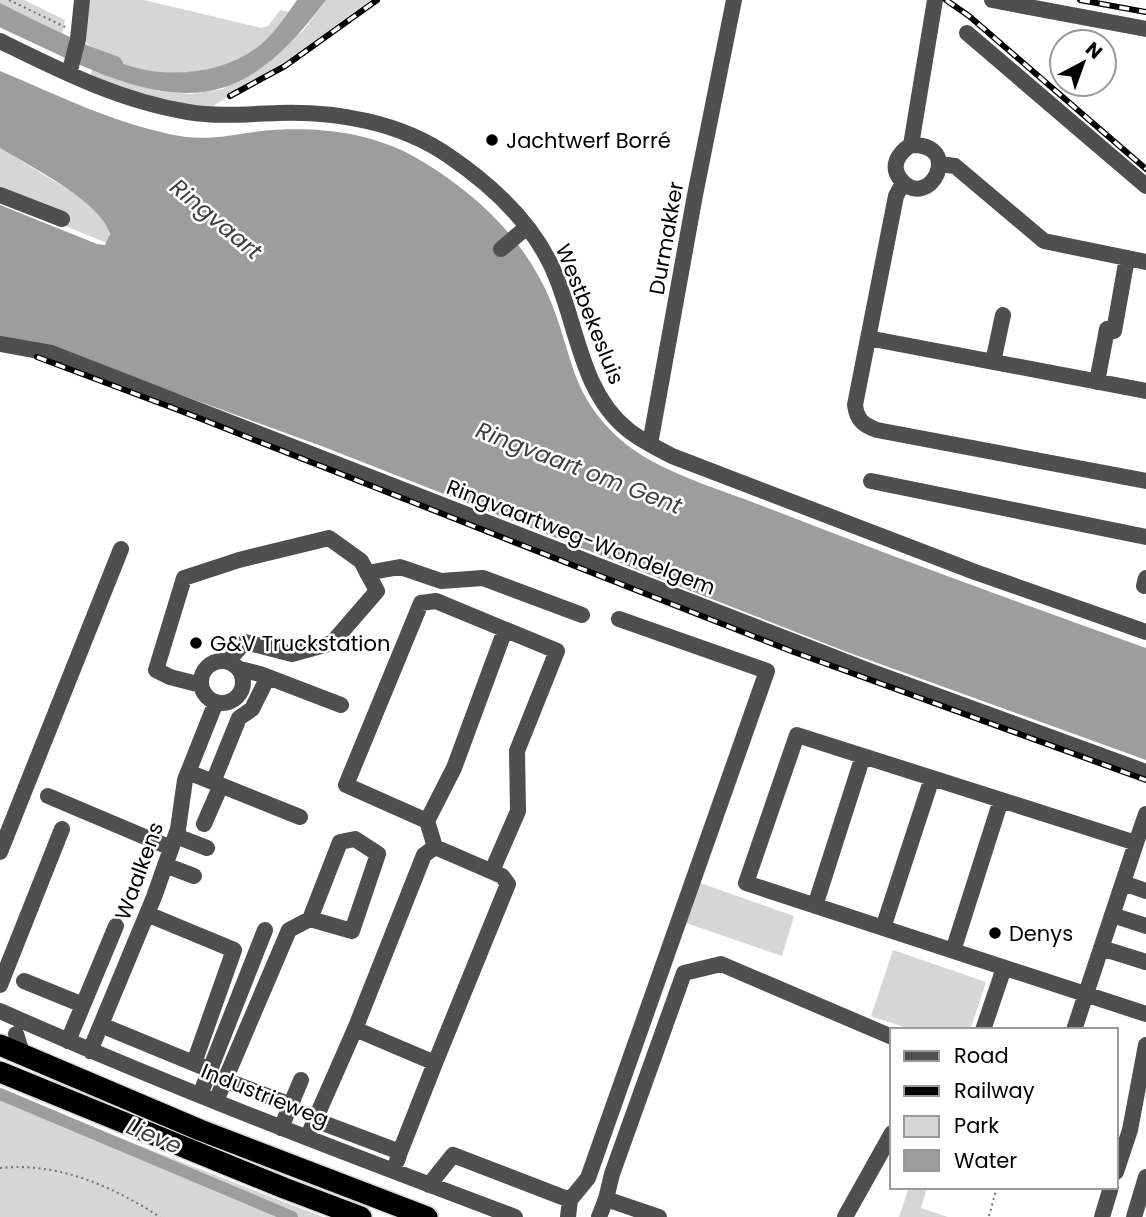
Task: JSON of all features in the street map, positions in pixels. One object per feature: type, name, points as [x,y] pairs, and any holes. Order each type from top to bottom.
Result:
[{"type":"highway","points":[[8,1040],[23,1056],[313,1175],[427,1217]]},
{"type":"highway","points":[[0,1072],[361,1217]]},
{"type":"street","points":[[71,70],[82,0]]},
{"type":"street","name":"Durmakker","points":[[650,444],[734,0]]},
{"type":"street","points":[[911,145],[935,0]]},
{"type":"street","points":[[992,0],[1146,29]]},
{"type":"street","points":[[967,33],[1146,186]]},
{"type":"street","name":"Westbekesluis","points":[[0,41],[71,70],[124,97],[189,112],[239,116],[318,113],[348,117],[410,135],[448,155],[498,195],[527,227],[549,261],[564,294],[594,388],[627,429],[672,456],[975,572],[1146,632]]},
{"type":"street","points":[[911,145],[923,145],[933,150],[939,164],[934,181],[924,187],[913,188],[903,183],[897,173],[896,161],[901,151],[911,145]]},
{"type":"street","points":[[939,164],[954,166],[1044,241],[1146,262]]},
{"type":"street","points":[[903,183],[896,196],[855,405],[856,415],[863,425],[877,430],[1146,481]]},
{"type":"street","points":[[0,195],[62,219]]},
{"type":"street","points":[[501,248],[527,227]]},
{"type":"street","points":[[1097,382],[1107,330],[1114,331],[1128,258]]},
{"type":"street","points":[[993,362],[1003,315]]},
{"type":"street","points":[[868,338],[1146,391]]},
{"type":"street","name":"Ringvaartweg-Wondelgem","points":[[0,344],[51,353],[859,667],[1146,772]]},
{"type":"street","points":[[871,481],[1146,537]]},
{"type":"street","points":[[201,684],[170,677],[156,670],[184,578],[239,560],[330,538],[361,561],[377,592],[332,643],[292,654],[245,642],[234,665]]},
{"type":"street","points":[[0,852],[121,549]]},
{"type":"street","points":[[367,573],[400,567],[441,581],[483,578],[582,615]]},
{"type":"street","points":[[427,821],[346,785],[421,603],[436,601],[558,652],[517,751],[518,811],[492,872]]},
{"type":"street","points":[[568,1217],[570,1200],[588,1178],[766,671],[619,619]]},
{"type":"street","points":[[394,1172],[508,884],[502,876],[435,847],[427,821],[458,757],[505,629]]},
{"type":"street","points":[[234,665],[244,683],[239,696],[226,703],[207,697],[201,684],[204,671],[214,662],[234,665],[341,705]]},
{"type":"street","points":[[204,824],[239,718],[253,709],[268,677]]},
{"type":"street","name":"Waalkens","points":[[90,1051],[165,865],[173,842],[188,772],[216,702]]},
{"type":"street","points":[[1139,847],[797,735],[746,883],[1146,1014]]},
{"type":"street","points":[[815,906],[863,756]]},
{"type":"street","points":[[188,772],[300,817]]},
{"type":"street","points":[[884,928],[932,778]]},
{"type":"street","points":[[48,796],[173,842],[207,848]]},
{"type":"street","points":[[953,951],[1001,800]]},
{"type":"street","points":[[1075,1028],[1123,883],[1139,847],[1145,822]]},
{"type":"street","points":[[0,985],[62,829]]},
{"type":"street","points":[[208,1098],[225,1080],[289,930],[310,919],[340,842],[355,839],[378,854],[352,931],[310,919]]},
{"type":"street","points":[[307,1138],[355,1029],[424,855],[435,847]]},
{"type":"street","points":[[165,865],[194,876]]},
{"type":"street","points":[[1123,883],[1146,891]]},
{"type":"street","points":[[147,914],[234,950],[194,1063]]},
{"type":"street","points":[[1112,915],[1146,926]]},
{"type":"street","points":[[68,1041],[116,926]]},
{"type":"street","points":[[208,1098],[211,1069],[265,930]]},
{"type":"street","points":[[1101,948],[1146,962]]},
{"type":"street","points":[[600,1217],[612,1174],[684,973],[721,964],[890,1036]]},
{"type":"street","points":[[984,1028],[1004,968]]},
{"type":"street","points":[[24,981],[83,1005]]},
{"type":"street","name":"Industrieweg","points":[[0,1011],[90,1051],[281,1128],[515,1217]]},
{"type":"street","points":[[101,1025],[211,1069]]},
{"type":"street","points":[[355,1029],[435,1063]]},
{"type":"street","points":[[1118,1159],[1123,1128],[1146,1045]]},
{"type":"street","points":[[225,1080],[291,1105]]},
{"type":"street","points":[[281,1128],[301,1080]]},
{"type":"street","points":[[315,1120],[400,1152]]},
{"type":"street","points":[[845,1217],[890,1137]]},
{"type":"street","points":[[429,1185],[453,1155],[570,1200]]},
{"type":"street","points":[[1134,1217],[1146,1177]]},
{"type":"street","points":[[1102,1217],[1110,1189]]},
{"type":"street","points":[[606,1199],[659,1217]]},
{"type":"path","points":[[9,0],[78,36]]},
{"type":"path","points":[[0,1168],[25,1166],[78,1176],[125,1194],[160,1217]]},
{"type":"path","points":[[989,1216],[996,1189]]},
{"type":"green space","points":[[0,0],[24,0],[65,20],[62,34],[0,3]]},
{"type":"green space","points":[[88,0],[144,0],[261,28],[268,26],[280,10],[289,12],[265,41],[241,59],[203,71],[161,73],[122,65],[102,55],[84,41]]},
{"type":"green space","points":[[326,0],[371,0],[289,59],[210,108],[197,108],[105,84],[91,75],[92,70],[159,91],[191,94],[223,89],[303,31]]},
{"type":"green space","points":[[0,148],[82,198],[98,212],[109,230],[107,243],[65,226],[0,191]]},
{"type":"green space","points":[[700,883],[794,916],[782,956],[686,923]]},
{"type":"green space","points":[[893,950],[986,982],[971,1028],[907,1028],[871,1016]]},
{"type":"green space","points":[[0,1091],[279,1200],[323,1217],[0,1217]]},
{"type":"green space","points":[[908,1189],[926,1189],[921,1208],[948,1217],[899,1217]]},
{"type":"water","points":[[297,0],[326,0],[276,57],[250,75],[224,87],[196,93],[166,92],[131,84],[92,70],[88,57],[97,51],[114,61],[154,71],[198,71],[218,66],[238,59],[261,44]]},
{"type":"water","points":[[0,3],[62,34],[65,46],[53,50],[0,26]]},
{"type":"water","points":[[0,71],[91,110],[162,132],[205,138],[300,129],[339,132],[396,148],[435,169],[495,218],[527,257],[551,302],[583,391],[604,423],[621,440],[653,462],[691,479],[1146,648],[1146,760],[847,652],[324,447],[55,349],[0,337],[0,205],[97,244],[105,245],[110,234],[104,222],[79,197],[0,148]]},
{"type":"waterway","points":[[0,16],[113,66]]},
{"type":"waterway","name":"Lieve","points":[[0,1094],[292,1217]]},
{"type":"railway","points":[[230,96],[285,66],[377,0]]},
{"type":"railway","points":[[946,0],[969,16],[1146,169]]},
{"type":"railway","points":[[1080,0],[1146,12]]},
{"type":"railway","points":[[37,357],[791,651],[1146,780]]},
{"type":"place","name":"Jachtwerf Borré","points":[[492,140]]},
{"type":"place","name":"G&V Truckstation","points":[[196,643]]},
{"type":"place","name":"Denys","points":[[995,933]]},
{"type":"water label","name":"Ringvaart","points":[[216,219]]},
{"type":"water label","name":"Ringvaart om Gent","points":[[579,468]]}]
